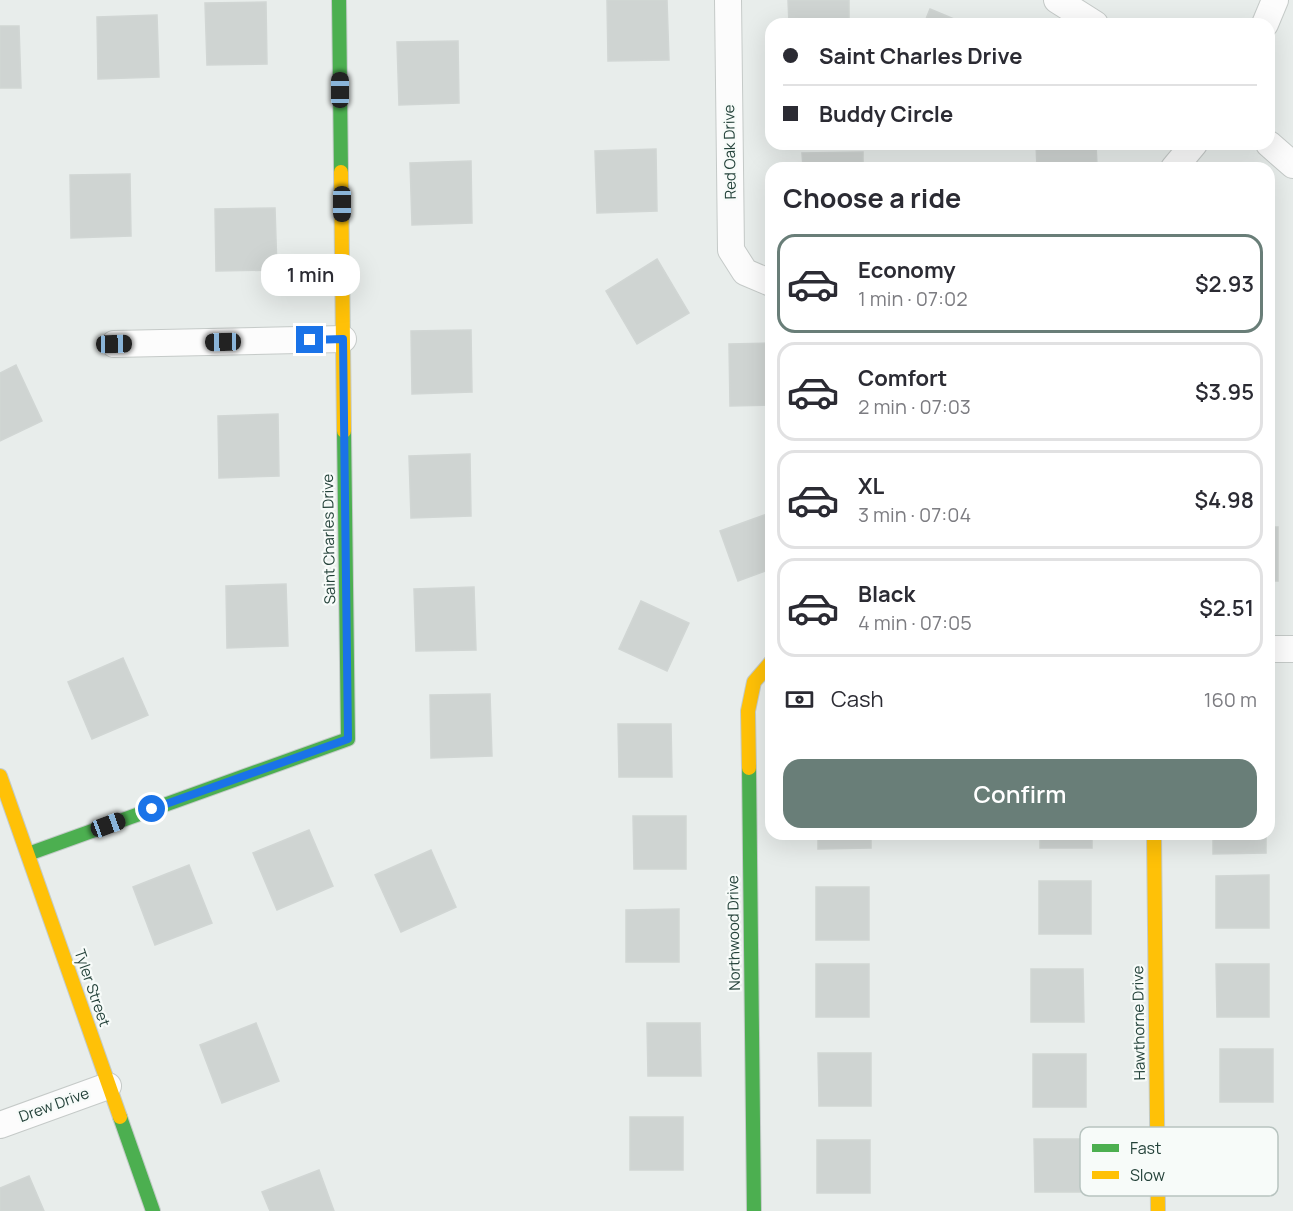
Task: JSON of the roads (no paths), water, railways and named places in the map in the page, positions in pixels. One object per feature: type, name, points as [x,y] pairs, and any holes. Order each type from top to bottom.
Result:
[{"type":"street","name":"Saint Charles Drive","points":[[28,854],[348,739],[339,0]]},
{"type":"street","name":"Red Oak Drive","points":[[728,0],[731,250],[744,272],[765,281]]},
{"type":"street","points":[[1057,0],[1086,18]]},
{"type":"street","points":[[1268,18],[1275,0]]},
{"type":"street","points":[[1275,149],[1293,165]]},
{"type":"street","points":[[1179,162],[1189,150]]},
{"type":"street","points":[[114,344],[343,339]]},
{"type":"street","points":[[1275,649],[1293,649]]},
{"type":"street","name":"Northwood Drive","points":[[754,1211],[748,711],[754,682],[765,669]]},
{"type":"street","name":"Tyler Street","points":[[0,776],[153,1211]]},
{"type":"street","name":"Hawthorne Drive","points":[[1154,840],[1157,1127]]},
{"type":"street","name":"Drew Drive","points":[[0,1125],[108,1086]]},
{"type":"street","name":"Hawthorne Drive","points":[[1158,1196],[1158,1211]]}]
